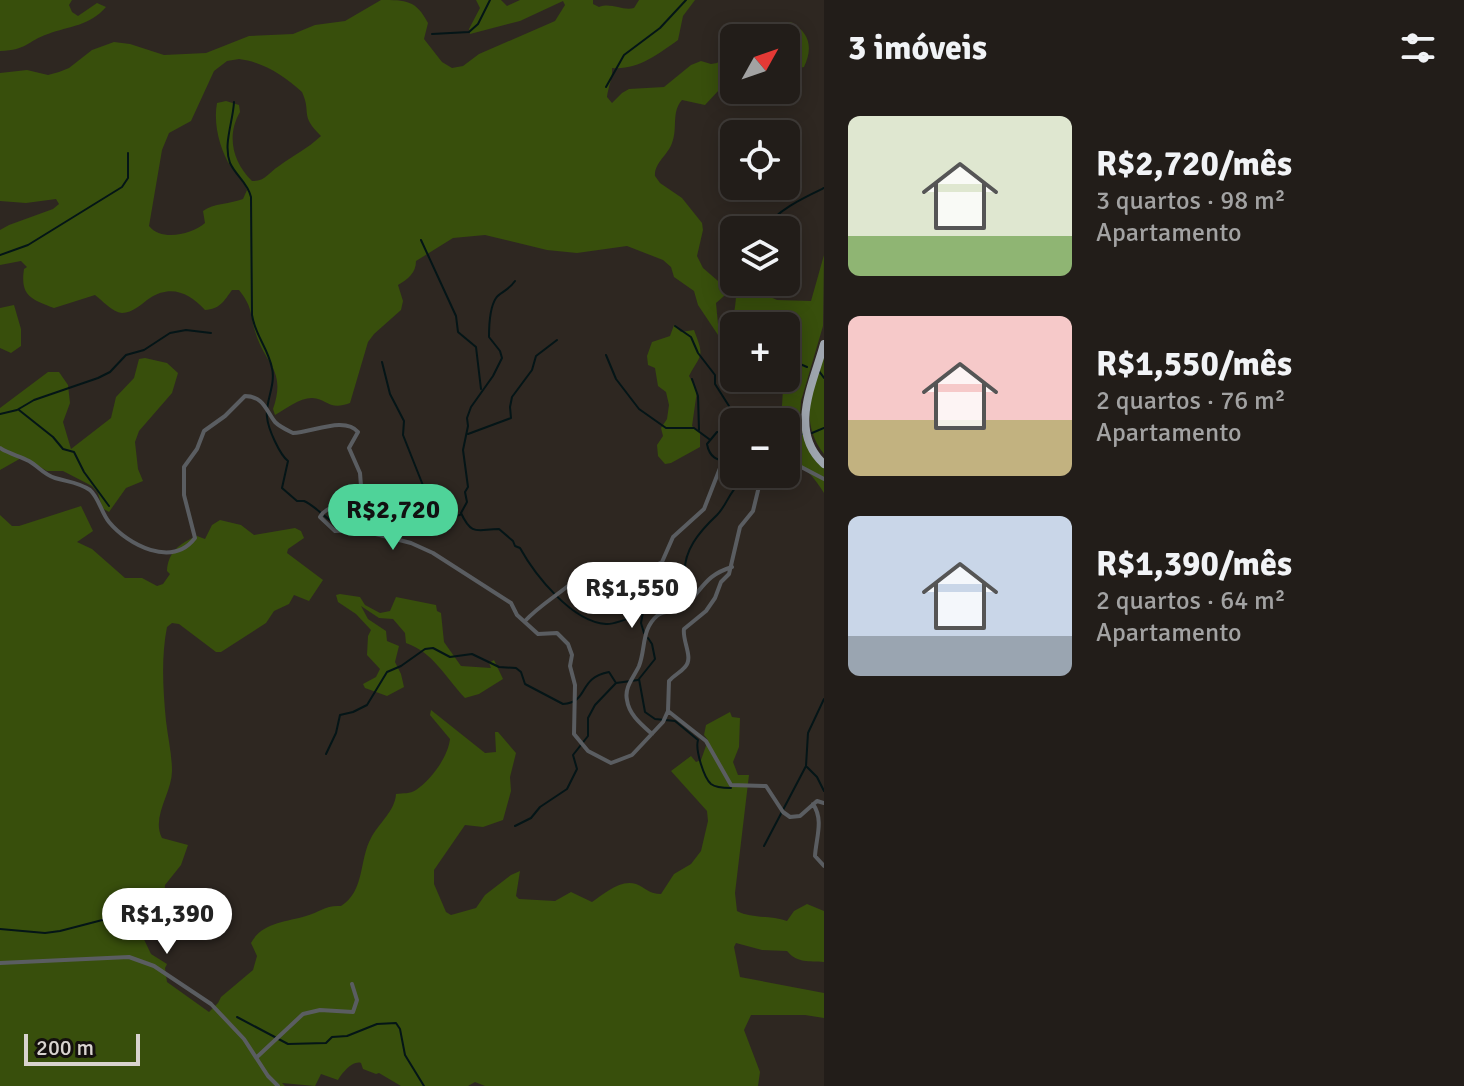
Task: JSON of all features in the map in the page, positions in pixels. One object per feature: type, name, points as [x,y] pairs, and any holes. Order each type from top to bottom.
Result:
[{"type":"highway","points":[[824,344],[804,421],[809,444],[824,464]]},
{"type":"street","points":[[0,448],[27,460],[53,478],[73,481],[87,489],[118,533],[142,548],[165,552],[181,548],[195,538],[184,495],[182,474],[186,464],[197,449],[204,431],[245,396],[260,401],[276,422],[290,432],[347,424],[358,432],[349,448],[360,473],[361,486],[348,502],[321,513],[323,521],[338,532],[360,530],[411,543],[433,553],[511,603],[524,622],[538,634],[559,634],[572,655],[570,668],[575,685],[573,732],[588,751],[607,762],[617,763],[636,752],[663,722],[668,711],[669,681],[685,667],[689,659],[683,639],[684,629],[709,607],[732,567],[740,527],[753,511],[759,488]]},
{"type":"street","points":[[800,464],[824,479]]},
{"type":"street","points":[[524,622],[568,586],[580,590],[601,610],[610,611],[618,607],[632,570],[640,566],[653,567],[662,562],[675,534],[704,509],[720,468]]},
{"type":"street","points":[[652,734],[637,720],[626,698],[649,626],[663,612],[683,609],[713,574],[732,567]]},
{"type":"street","points":[[668,711],[706,741],[731,785],[766,786],[783,812],[790,817],[800,816],[819,801],[824,803]]},
{"type":"street","points":[[813,804],[819,812],[820,822],[815,856],[824,866]]},
{"type":"street","points":[[0,963],[85,958],[139,959],[171,974],[202,996],[244,1039],[278,1086]]},
{"type":"street","points":[[257,1057],[303,1014],[320,1010],[353,1012],[357,1000],[352,984]]},
{"type":"green space","points":[[0,0],[72,0],[69,5],[78,16],[97,3],[106,7],[86,22],[41,37],[22,47],[0,51]]},
{"type":"green space","points":[[381,0],[409,3],[419,10],[428,23],[424,39],[442,62],[452,68],[463,66],[479,54],[555,21],[565,5],[563,1],[520,21],[470,34],[469,29],[480,8],[476,0],[501,0],[507,6],[520,0],[593,0],[593,4],[599,7],[608,5],[630,9],[639,0],[695,0],[683,16],[678,40],[639,64],[612,68],[607,97],[612,103],[629,89],[664,87],[691,65],[720,60],[720,90],[705,105],[682,100],[677,110],[672,143],[655,176],[682,198],[702,223],[697,256],[703,268],[720,283],[720,296],[724,296],[716,303],[720,338],[698,305],[694,291],[674,277],[671,267],[663,260],[627,246],[577,253],[547,250],[485,235],[453,238],[416,261],[411,275],[398,285],[403,301],[401,310],[368,342],[350,403],[337,406],[307,398],[275,415],[276,375],[259,342],[249,306],[239,290],[232,290],[218,306],[205,310],[187,295],[173,291],[158,294],[126,313],[115,310],[95,295],[54,308],[33,299],[26,291],[23,278],[27,267],[21,261],[0,265],[0,230],[59,204],[56,199],[26,203],[0,201],[0,73],[27,70],[48,75],[69,68],[92,50],[114,42],[164,55],[206,53],[249,36],[293,34],[315,25],[345,21]],"holes":[[[239,59],[257,63],[302,92],[308,118],[321,136],[264,178],[252,181],[240,166],[234,149],[233,130],[240,112],[239,105],[226,101],[217,103],[218,136],[227,160],[247,190],[243,199],[207,208],[203,211],[205,223],[193,230],[177,235],[155,231],[149,226],[162,150],[169,133],[191,121],[214,71],[227,61]]]},
{"type":"green space","points":[[800,29],[809,47],[804,67],[800,68]]},
{"type":"green space","points":[[824,255],[823,326],[801,401],[800,416],[800,408],[782,408],[783,392],[800,392],[800,312],[734,312],[736,296],[811,301]]},
{"type":"green space","points":[[14,305],[21,329],[21,346],[11,353],[0,348],[0,308]]},
{"type":"green space","points":[[674,325],[681,332],[694,330],[700,346],[700,355],[689,376],[697,391],[692,426],[700,433],[700,447],[665,464],[658,456],[657,445],[663,436],[661,428],[667,419],[669,405],[666,392],[658,386],[655,368],[648,365],[647,356],[652,342],[670,336]]},
{"type":"green space","points":[[824,354],[824,454],[811,429],[810,405]]},
{"type":"green space","points":[[139,359],[167,363],[178,373],[172,393],[139,431],[135,442],[138,469],[143,481],[126,488],[109,512],[102,508],[98,493],[92,486],[63,471],[47,471],[23,457],[0,470],[0,451],[3,449],[0,448],[0,408],[48,372],[59,372],[68,385],[70,403],[63,422],[71,449],[111,418],[116,397],[134,378]]},
{"type":"green space","points":[[800,416],[804,436],[824,466],[824,493],[800,465]]},
{"type":"green space","points":[[81,506],[93,531],[77,542],[92,549],[125,578],[142,578],[157,586],[163,584],[170,574],[168,564],[176,549],[197,536],[205,539],[212,525],[220,520],[241,525],[254,535],[295,528],[301,531],[304,538],[287,553],[323,580],[309,601],[294,595],[289,604],[274,611],[266,623],[221,652],[216,652],[179,624],[172,623],[167,627],[163,686],[172,771],[160,813],[159,830],[162,838],[188,845],[181,865],[165,885],[164,907],[140,931],[151,954],[167,964],[167,982],[209,1012],[221,997],[253,970],[257,956],[251,943],[261,931],[275,924],[341,906],[349,900],[358,884],[367,847],[390,811],[396,794],[411,792],[422,786],[446,753],[450,739],[430,715],[431,710],[485,753],[496,752],[495,732],[498,732],[516,753],[503,820],[483,827],[465,825],[434,870],[434,884],[446,912],[451,915],[476,908],[485,895],[520,871],[516,896],[519,899],[555,901],[571,892],[592,902],[612,888],[630,883],[661,894],[674,874],[691,864],[701,851],[708,821],[707,811],[671,771],[691,756],[696,762],[701,760],[708,740],[704,735],[706,725],[730,712],[732,717],[740,718],[739,747],[733,762],[738,775],[749,775],[735,893],[737,911],[787,921],[794,911],[807,904],[824,911],[824,962],[804,961],[787,951],[762,950],[736,943],[734,947],[740,977],[824,993],[824,1018],[751,1015],[744,1030],[760,1072],[758,1086],[485,1086],[475,1082],[468,1086],[401,1086],[379,1073],[363,1069],[361,1063],[355,1063],[338,1080],[321,1074],[315,1086],[282,1083],[285,1086],[0,1086],[0,515],[12,526],[19,526]]},
{"type":"green space","points":[[336,595],[360,597],[365,605],[380,613],[390,611],[396,597],[436,605],[441,613],[444,642],[461,666],[491,668],[489,663],[494,660],[503,679],[479,694],[465,698],[432,659],[406,643],[405,633],[393,619],[379,618],[361,606],[368,619],[386,631],[387,641],[399,646],[395,662],[404,687],[387,696],[365,688],[363,684],[376,677],[380,669],[367,655],[371,630],[356,614],[338,602]]},
{"type":"waterway","points":[[432,34],[469,32],[478,24],[490,0]]},
{"type":"waterway","points":[[606,87],[624,55],[660,28],[686,0]]},
{"type":"waterway","points":[[234,102],[228,156],[251,197],[252,315],[272,368],[267,417],[275,441],[288,461],[282,488],[297,501],[308,503],[337,523],[385,523],[423,512],[442,518],[460,515]]},
{"type":"waterway","points":[[0,255],[28,245],[122,187],[128,178],[128,153]]},
{"type":"waterway","points":[[777,216],[799,200],[824,188]]},
{"type":"waterway","points":[[421,240],[456,316],[458,332],[476,347],[481,389]]},
{"type":"waterway","points":[[515,281],[496,298],[491,311],[489,337],[502,358],[467,418],[463,450],[468,487],[465,492],[467,502],[461,513],[472,529],[499,529],[520,548],[535,571],[568,606],[580,615],[606,624],[640,613],[673,596],[674,584],[685,577],[689,550],[735,488]]},
{"type":"waterway","points":[[675,326],[691,337],[698,353],[715,375],[715,384],[730,408]]},
{"type":"waterway","points":[[0,414],[98,378],[110,372],[126,355],[144,350],[170,333],[186,330],[211,333]]},
{"type":"waterway","points":[[468,434],[511,418],[512,397],[532,370],[536,356],[557,340]]},
{"type":"waterway","points":[[606,355],[616,379],[639,409],[666,428],[694,428],[709,439]]},
{"type":"waterway","points":[[382,362],[390,394],[404,421],[403,435],[430,512]]},
{"type":"waterway","points":[[800,364],[807,367]]},
{"type":"waterway","points":[[819,371],[824,378]]},
{"type":"waterway","points":[[692,379],[698,396],[699,430]]},
{"type":"waterway","points":[[19,410],[63,449],[74,452],[84,472],[109,506]]},
{"type":"waterway","points":[[812,433],[824,428]]},
{"type":"waterway","points":[[720,432],[707,444],[713,457],[720,460]]},
{"type":"waterway","points":[[643,612],[641,623],[644,633]]},
{"type":"waterway","points":[[648,638],[655,659],[639,679],[645,712],[655,719],[675,721],[698,740],[699,757],[708,781],[721,788],[731,788]]},
{"type":"waterway","points":[[326,754],[340,715],[367,705],[387,672],[425,649],[433,648],[450,657],[472,654],[499,667],[516,668],[525,684],[563,704],[577,699],[592,679],[599,675],[609,672],[616,683]]},
{"type":"waterway","points":[[515,826],[531,818],[540,807],[567,789],[577,769],[573,755],[588,736],[588,718],[595,705],[616,683],[638,680]]},
{"type":"waterway","points":[[764,846],[806,766],[808,733],[824,699]]},
{"type":"waterway","points":[[807,767],[824,791]]},
{"type":"waterway","points":[[0,929],[45,933],[137,911]]},
{"type":"waterway","points":[[237,1017],[288,1044],[326,1043],[332,1037],[347,1036],[377,1024],[396,1023],[405,1055],[424,1086]]}]
